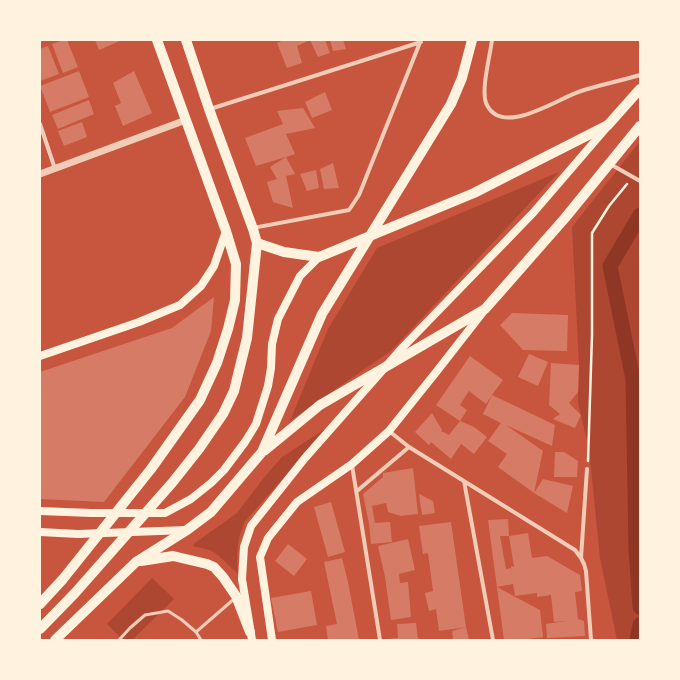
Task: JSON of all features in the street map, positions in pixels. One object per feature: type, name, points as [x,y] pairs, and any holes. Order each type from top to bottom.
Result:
[{"type":"main road","points":[[40,604],[63,579],[151,469],[200,400],[217,363],[228,329],[235,300],[236,264],[226,231],[157,40]]},
{"type":"main road","points":[[40,629],[75,593],[172,483],[199,449],[223,414],[234,391],[247,338],[256,243],[253,228],[209,109],[186,40]]},
{"type":"main road","points":[[262,452],[322,314],[450,104],[462,78],[472,40]]},
{"type":"main road","points":[[251,636],[242,579],[244,547],[251,526],[305,458],[403,347],[533,213],[640,89]]},
{"type":"main road","points":[[40,511],[165,513],[191,499],[224,470],[245,442],[256,424],[263,406],[268,386],[271,368],[272,344],[278,319],[300,276],[319,257],[474,193],[608,125]]},
{"type":"main road","points":[[272,640],[260,557],[268,538],[297,502],[352,464],[389,431],[485,309],[560,224],[640,126]]},
{"type":"main road","points":[[40,356],[139,322],[180,305],[201,286],[214,266],[226,231]]},
{"type":"main road","points":[[256,243],[284,252],[319,257]]},
{"type":"main road","points":[[55,640],[136,562],[211,512],[262,452],[277,442],[320,405],[485,309]]},
{"type":"main road","points":[[40,532],[78,534],[186,530]]},
{"type":"main road","points":[[136,562],[173,556],[214,567],[223,576],[236,596],[251,636]]},
{"type":"street","points":[[492,40],[485,95],[490,111],[499,117],[513,118],[525,116],[580,91],[640,75]]},
{"type":"street","points":[[209,109],[421,41]]},
{"type":"street","points":[[253,228],[349,210],[359,195],[421,41]]},
{"type":"street","points":[[40,174],[186,120]]},
{"type":"street","points":[[40,124],[55,169]]},
{"type":"street","points":[[609,163],[639,181]]},
{"type":"street","points":[[389,431],[409,447],[575,550],[581,558],[586,571],[591,640]]},
{"type":"street","points":[[357,491],[409,447]]},
{"type":"street","points":[[352,464],[380,640]]},
{"type":"street","points":[[581,558],[587,470]]},
{"type":"street","points":[[464,481],[493,640]]},
{"type":"lane","points":[[196,632],[233,601],[236,596]]},
{"type":"lane","points":[[119,640],[145,615],[168,611],[182,620],[196,632],[202,640]]},
{"type":"path","points":[[587,470],[592,335],[592,233],[608,206],[632,178]]},
{"type":"shaded area","points":[[640,141],[640,640],[617,640],[600,558],[589,449],[578,403],[579,365],[572,227]]},
{"type":"shaded area","points":[[559,172],[392,350],[290,421],[328,329],[377,248]]},
{"type":"shaded area","points":[[331,425],[245,521],[240,534],[238,547],[238,574],[219,556],[210,550],[193,546],[195,543],[237,513],[282,457]]},
{"type":"shaded area","points":[[152,578],[174,599],[132,640],[123,640],[107,624]]},
{"type":"building","points":[[67,40],[78,67],[63,73],[52,44]]},
{"type":"building","points":[[95,40],[122,40],[99,50]]},
{"type":"building","points":[[284,40],[310,40],[297,46],[302,63],[287,68],[277,43]]},
{"type":"building","points":[[310,40],[325,40],[330,53],[318,57]]},
{"type":"building","points":[[330,40],[343,40],[346,49],[333,51]]},
{"type":"building","points":[[48,46],[59,74],[40,81],[40,49]]},
{"type":"building","points":[[79,71],[89,97],[50,112],[40,86]]},
{"type":"building","points":[[134,71],[152,113],[123,126],[115,106],[121,103],[113,83]]},
{"type":"building","points":[[325,92],[332,110],[312,118],[305,102]]},
{"type":"building","points":[[89,100],[94,114],[58,129],[52,115]]},
{"type":"building","points":[[303,108],[315,128],[286,134],[295,154],[256,166],[245,138],[283,124],[277,111]]},
{"type":"building","points":[[82,122],[87,137],[64,146],[58,131]]},
{"type":"building","points":[[286,157],[295,174],[286,176],[293,208],[273,202],[267,182],[277,179],[270,167]]},
{"type":"building","points":[[333,163],[339,188],[324,189],[320,169]]},
{"type":"building","points":[[316,170],[319,188],[307,191],[300,174]]},
{"type":"building","points":[[214,297],[211,331],[185,397],[104,502],[40,499],[40,372],[172,328]]},
{"type":"building","points":[[512,313],[568,315],[567,351],[523,350],[500,325]]},
{"type":"building","points":[[529,354],[548,362],[538,386],[518,377]]},
{"type":"building","points":[[470,356],[503,380],[486,404],[469,391],[460,405],[467,410],[460,421],[436,405]]},
{"type":"building","points":[[551,363],[579,365],[578,392],[569,403],[581,415],[575,428],[553,419],[560,414],[549,405]]},
{"type":"building","points":[[492,395],[555,425],[552,446],[506,425],[543,451],[534,493],[498,467],[507,454],[488,441],[501,423],[483,414]]},
{"type":"building","points":[[432,413],[442,430],[441,431],[449,435],[460,421],[474,427],[487,437],[474,454],[461,444],[451,459],[431,442],[429,445],[415,432]]},
{"type":"building","points":[[555,452],[564,452],[578,461],[577,477],[554,477]]},
{"type":"building","points":[[413,468],[418,514],[401,516],[388,512],[386,503],[372,506],[375,523],[390,522],[392,542],[371,544],[363,494],[383,477],[383,473]]},
{"type":"building","points":[[543,479],[573,486],[567,513],[534,493]]},
{"type":"building","points":[[419,494],[433,501],[435,513],[422,515]]},
{"type":"building","points":[[331,502],[345,552],[328,557],[314,507]]},
{"type":"building","points":[[508,519],[509,536],[528,533],[532,558],[547,556],[580,575],[582,591],[575,592],[578,619],[584,621],[585,636],[547,638],[546,624],[566,621],[554,622],[551,595],[537,597],[537,593],[515,596],[513,584],[497,587],[540,610],[543,637],[520,640],[504,640],[488,520]],"holes":[[[500,536],[509,536],[514,567],[511,566],[512,575],[511,568],[506,569]]]},
{"type":"building","points":[[451,522],[466,627],[439,631],[436,609],[429,611],[425,593],[433,591],[428,553],[423,554],[419,526]]},
{"type":"building","points":[[408,539],[415,570],[399,574],[400,583],[408,582],[411,617],[391,620],[385,577],[378,546]]},
{"type":"building","points":[[288,544],[307,559],[294,576],[275,561]]},
{"type":"building","points":[[342,558],[359,640],[328,640],[326,626],[337,624],[324,562]]},
{"type":"building","points":[[311,591],[317,625],[278,632],[271,598]]},
{"type":"building","points":[[416,623],[418,640],[387,640],[398,638],[397,624]]},
{"type":"building","points":[[466,627],[469,640],[453,640],[452,631]]},
{"type":"waterway","points":[[640,215],[610,266],[633,379],[636,548],[640,607]]},
{"type":"waterway","points":[[637,640],[640,625]]}]
